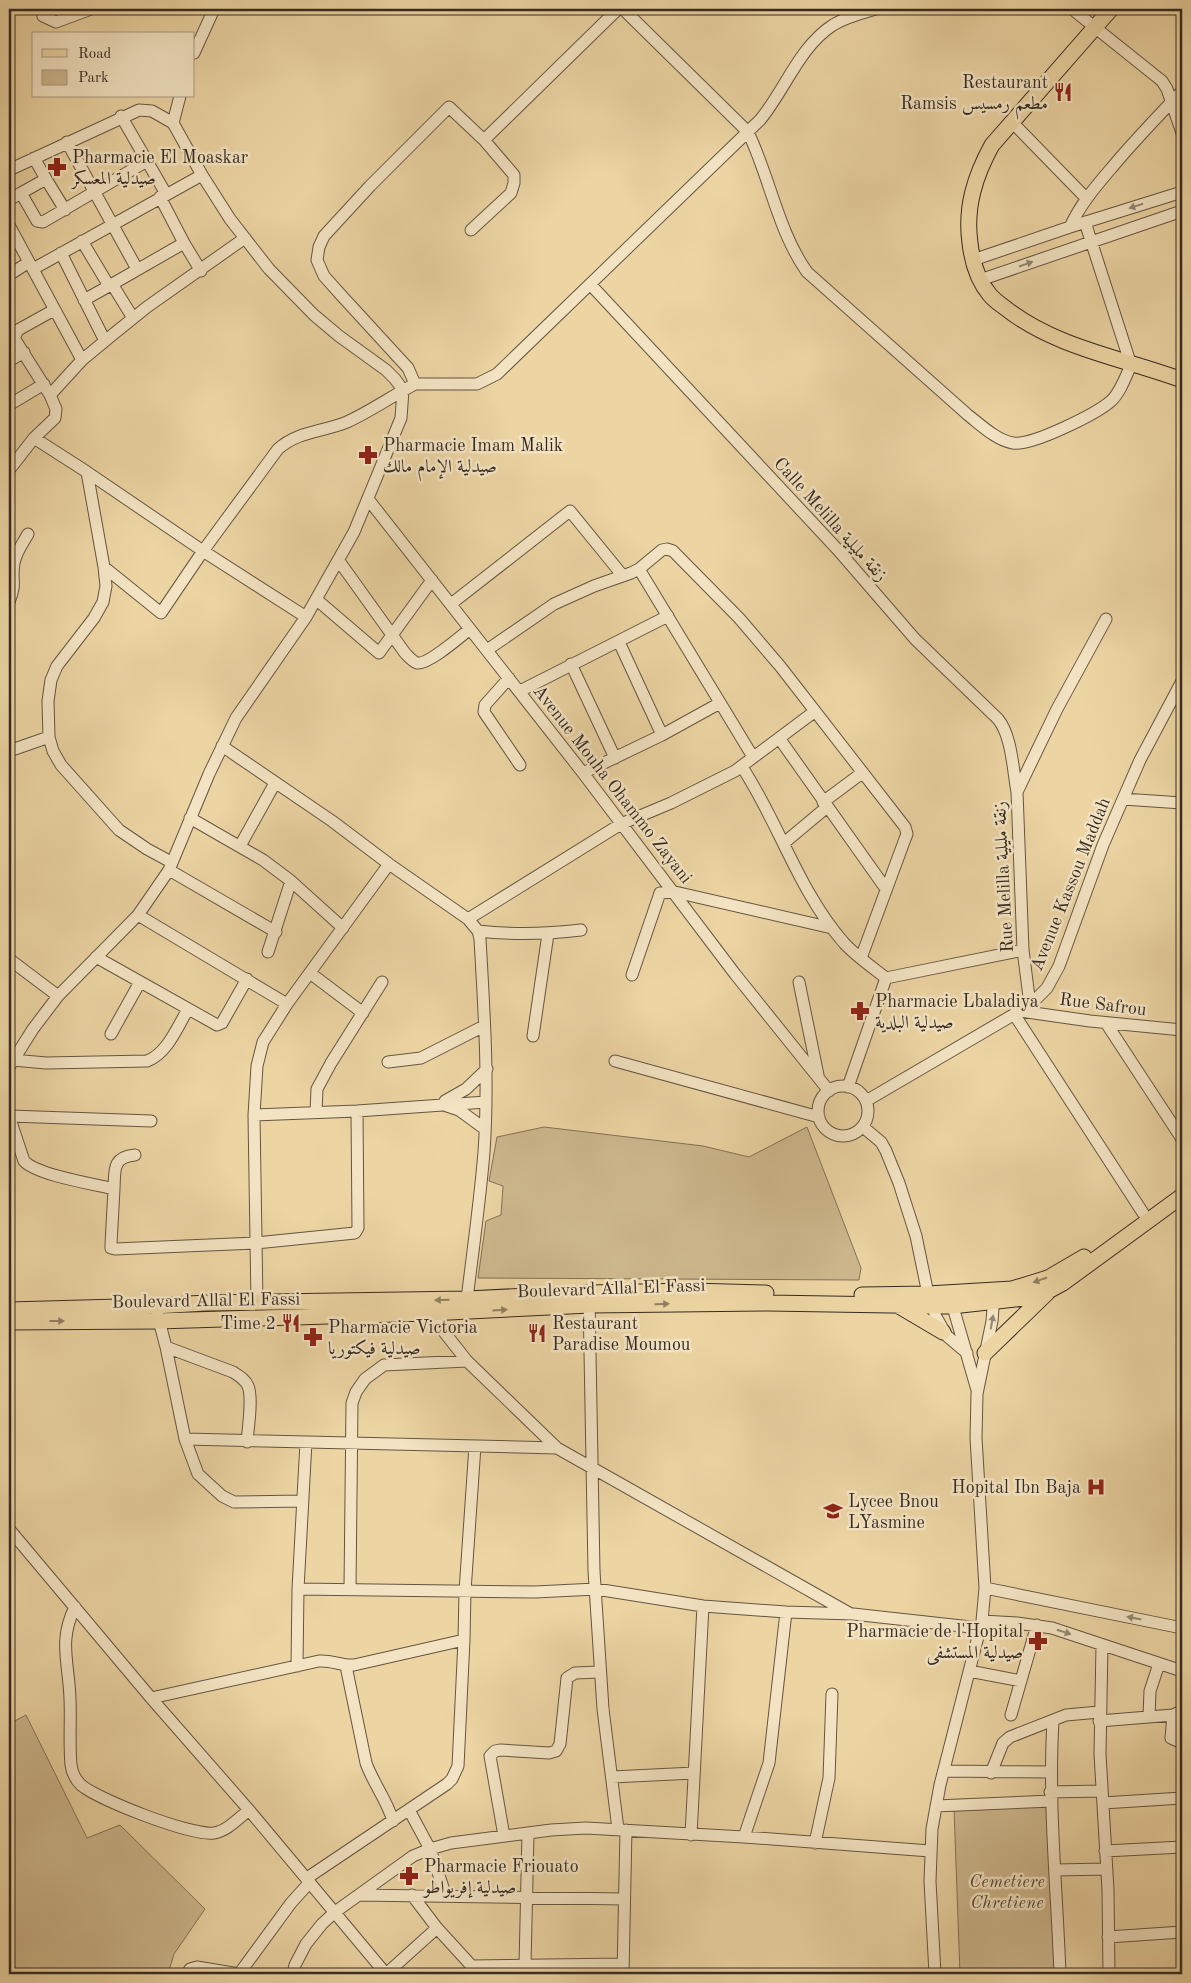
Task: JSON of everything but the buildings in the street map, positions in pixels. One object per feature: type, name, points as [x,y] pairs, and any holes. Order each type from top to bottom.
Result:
[{"type":"main road","points":[[1111,9],[992,145],[979,168],[972,193],[968,216],[971,254],[980,280],[990,296],[1016,317],[1038,330],[1131,364],[1182,379]]},
{"type":"main road","name":"Boulevard Allal El Fassi","points":[[994,1296],[1048,1278],[1083,1258],[1182,1186]]},
{"type":"main road","name":"Boulevard Allal El Fassi","points":[[9,1310],[157,1314],[429,1313],[691,1291],[854,1295],[931,1300],[994,1296],[1025,1298],[1050,1290],[1063,1283],[1180,1202]]},
{"type":"main road","points":[[986,1353],[1050,1290]]},
{"type":"main road","name":"Boulevard Allal El Fassi","points":[[9,1322],[157,1314],[257,1303],[590,1299],[898,1306],[931,1300]]},
{"type":"main road","points":[[898,1306],[943,1332]]},
{"type":"street","points":[[44,9],[43,16],[56,22],[90,9]]},
{"type":"street","points":[[195,51],[214,9]]},
{"type":"street","points":[[484,140],[618,9]]},
{"type":"street","points":[[623,9],[748,132],[782,224],[797,258],[807,272],[968,415],[996,437],[1012,443],[1028,442],[1096,412],[1112,400],[1131,364],[1086,222]]},
{"type":"street","points":[[104,567],[161,613],[269,460],[291,438],[345,423],[380,406],[415,384],[467,384],[486,381],[498,374],[748,132],[774,103],[798,61],[812,43],[833,25],[876,9]]},
{"type":"street","points":[[1072,9],[1162,81],[1167,88],[1182,133]]},
{"type":"street","points":[[1070,227],[1086,198],[1128,149],[1182,92]]},
{"type":"street","points":[[173,123],[179,98]]},
{"type":"street","points":[[415,384],[408,368],[399,356],[365,323],[324,276],[317,260],[319,247],[324,236],[370,186],[449,107],[484,140],[514,175],[511,193],[471,230]]},
{"type":"street","points":[[9,170],[122,116],[139,110],[152,111],[173,123],[202,175],[230,219],[270,269],[314,315],[339,336],[386,370],[403,390],[401,418],[354,532],[306,616],[236,718],[170,866],[138,915],[58,996],[33,1029],[11,1063]]},
{"type":"street","points":[[122,116],[147,161],[184,243],[201,270]]},
{"type":"street","points":[[1012,122],[1086,198]]},
{"type":"street","points":[[67,142],[137,269]]},
{"type":"street","points":[[34,158],[65,210]]},
{"type":"street","points":[[21,193],[40,222],[43,222],[147,161]]},
{"type":"street","points":[[9,275],[61,253],[202,175]]},
{"type":"street","points":[[9,200],[46,179]]},
{"type":"street","points":[[971,254],[1070,227],[1182,192]]},
{"type":"street","points":[[980,280],[1182,211]]},
{"type":"street","points":[[9,225],[82,360]]},
{"type":"street","points":[[50,395],[82,360],[105,340],[245,238]]},
{"type":"street","points":[[82,241],[133,318]]},
{"type":"street","points":[[84,300],[184,243]]},
{"type":"street","points":[[61,253],[105,340]]},
{"type":"street","name":"Calle Melilla زنقة مليلية","points":[[590,284],[838,550],[915,639],[998,719],[1004,728],[1010,748],[1016,792]]},
{"type":"street","points":[[9,468],[34,438],[55,418],[56,410],[44,384],[14,338],[15,332],[54,310]]},
{"type":"street","points":[[9,361],[24,352]]},
{"type":"street","points":[[9,405],[44,384]]},
{"type":"street","points":[[34,438],[88,472],[203,551],[306,616]]},
{"type":"street","points":[[88,472],[106,586],[103,602],[94,618],[57,666],[51,680],[48,701],[49,737],[53,751],[61,766],[119,830],[170,866],[276,932]]},
{"type":"street","name":"Avenue Mouha Ohammo Zayani","points":[[368,500],[520,691],[675,892],[735,974],[829,1091]]},
{"type":"street","points":[[451,604],[570,511],[623,576]]},
{"type":"street","points":[[9,602],[14,591],[14,563],[17,552],[28,534]]},
{"type":"street","points":[[487,650],[554,604],[638,569],[662,550],[673,551],[739,618],[780,666],[907,831],[860,958]]},
{"type":"street","points":[[339,561],[411,660],[421,663],[470,629]]},
{"type":"street","points":[[638,569],[753,757]]},
{"type":"street","points":[[316,600],[378,653],[432,580]]},
{"type":"street","points":[[520,691],[668,616]]},
{"type":"street","name":"Rue Melilla زنقة مليلية","points":[[1021,1010],[1023,950],[1016,792],[1057,709],[1106,619]]},
{"type":"street","points":[[618,642],[662,735]]},
{"type":"street","points":[[571,664],[615,758]]},
{"type":"street","points":[[509,678],[485,705],[484,712],[520,765]]},
{"type":"street","name":"Avenue Kassou Maddah","points":[[866,1100],[1021,1010],[1047,988],[1059,966],[1104,845],[1140,760],[1182,681]]},
{"type":"street","points":[[583,773],[662,735],[720,703]]},
{"type":"street","points":[[468,919],[621,824],[680,799],[742,766],[814,712]]},
{"type":"street","points":[[9,751],[49,737]]},
{"type":"street","points":[[778,738],[886,889]]},
{"type":"street","points":[[222,746],[332,821],[389,864],[468,919],[478,931],[480,939],[486,1102],[480,1190],[467,1299]]},
{"type":"street","points":[[742,766],[808,890],[832,928],[860,958],[886,978],[1023,950]]},
{"type":"street","points":[[784,842],[862,773]]},
{"type":"street","points":[[240,846],[275,783]]},
{"type":"street","points":[[1123,799],[1182,803]]},
{"type":"street","points":[[190,818],[263,860],[291,881],[344,928]]},
{"type":"street","points":[[257,1303],[254,1115],[257,1066],[263,1042],[287,1004],[389,864]]},
{"type":"street","points":[[268,952],[291,881]]},
{"type":"street","points":[[632,975],[660,893],[675,892],[832,928]]},
{"type":"street","points":[[138,915],[287,1004]]},
{"type":"street","points":[[478,931],[548,934],[581,930]]},
{"type":"street","points":[[532,1036],[548,934]]},
{"type":"street","points":[[96,957],[220,1026],[247,980]]},
{"type":"street","points":[[9,959],[58,996]]},
{"type":"street","points":[[310,973],[363,1013]]},
{"type":"street","points":[[848,1086],[886,978]]},
{"type":"street","points":[[111,1034],[140,982]]},
{"type":"street","points":[[316,1112],[317,1089],[331,1063],[382,982]]},
{"type":"street","points":[[799,982],[818,1076]]},
{"type":"street","points":[[11,1063],[147,1061],[155,1058],[164,1048],[188,1009]]},
{"type":"street","points":[[1021,1010],[1143,1213]]},
{"type":"street","name":"Rue Safrou","points":[[1021,1010],[1106,1023],[1182,1030]]},
{"type":"street","points":[[1106,1023],[1182,1139]]},
{"type":"street","points":[[388,1062],[420,1058],[484,1026]]},
{"type":"street","points":[[615,1061],[819,1118]]},
{"type":"street","points":[[440,1104],[466,1090],[486,1069]]},
{"type":"street","points":[[848,1086],[857,1090],[866,1100],[868,1114],[863,1127],[849,1136],[841,1136],[827,1130],[819,1118],[820,1103],[829,1091],[848,1086]]},
{"type":"street","points":[[254,1115],[357,1111],[486,1102]]},
{"type":"street","points":[[440,1104],[459,1110],[485,1130]]},
{"type":"street","points":[[135,1155],[120,1158],[115,1168],[111,1248],[256,1243],[355,1233],[357,1111]]},
{"type":"street","points":[[114,1189],[42,1171],[28,1165],[24,1161],[9,1116],[151,1121]]},
{"type":"street","points":[[863,1127],[875,1136],[886,1151],[899,1183],[916,1236],[931,1300],[943,1332],[967,1353]]},
{"type":"street","points":[[935,1974],[930,1851],[936,1806],[981,1624],[985,1588],[976,1438],[978,1394],[992,1321],[994,1296]]},
{"type":"street","points":[[412,1895],[437,1928],[475,1970],[525,1965],[623,1969],[624,1899],[622,1830],[612,1777],[600,1672],[594,1571],[590,1299]]},
{"type":"street","points":[[419,1300],[467,1361],[557,1448],[853,1614]]},
{"type":"street","points":[[951,1300],[958,1332],[967,1353],[978,1394]]},
{"type":"street","points":[[157,1314],[166,1347],[185,1439],[198,1474],[228,1500],[234,1502],[302,1501]]},
{"type":"street","points":[[166,1347],[233,1372],[242,1378],[248,1386],[250,1395],[247,1442]]},
{"type":"street","points":[[350,1589],[352,1403],[356,1392],[365,1379],[384,1365],[467,1361]]},
{"type":"street","points":[[185,1439],[557,1448]]},
{"type":"street","points":[[297,1666],[298,1589],[306,1442]]},
{"type":"street","points":[[187,1974],[190,1969],[197,1967],[239,1974],[308,1880],[447,1784],[456,1773],[464,1640],[464,1591],[475,1446]]},
{"type":"street","points":[[9,1529],[386,1974],[437,1928]]},
{"type":"street","points":[[985,1588],[1182,1628]]},
{"type":"street","points":[[298,1589],[534,1592],[596,1589],[703,1606],[786,1612],[853,1614],[981,1624],[1037,1625],[1182,1671]]},
{"type":"street","points":[[691,1835],[703,1606]]},
{"type":"street","points":[[75,1607],[67,1626],[65,1644],[70,1690],[71,1765],[72,1774],[77,1780],[101,1797],[197,1832],[217,1832],[227,1827],[249,1810]]},
{"type":"street","points":[[744,1837],[769,1763],[786,1612]]},
{"type":"street","points":[[1010,1715],[1037,1625]]},
{"type":"street","points":[[151,1698],[325,1660],[346,1666],[354,1666],[464,1640]]},
{"type":"street","points":[[1102,1645],[1099,1717],[1109,1974]]},
{"type":"street","points":[[1149,1717],[1150,1691],[1159,1664]]},
{"type":"street","points":[[346,1666],[369,1774],[393,1821]]},
{"type":"street","points":[[969,1671],[1021,1681]]},
{"type":"street","points":[[504,1836],[490,1756],[498,1750],[556,1751],[560,1744],[567,1678],[576,1673],[600,1672]]},
{"type":"street","points":[[815,1842],[828,1778],[832,1694]]},
{"type":"street","points":[[992,1772],[1001,1747],[1007,1738],[1071,1714],[1099,1717],[1149,1717],[1178,1713],[1171,1738],[1182,1743]]},
{"type":"street","points":[[1053,1721],[1050,1772],[1060,1974]]},
{"type":"street","points":[[944,1771],[1050,1772]]},
{"type":"street","points":[[612,1777],[694,1773]]},
{"type":"street","points":[[936,1806],[1051,1797],[1182,1798]]},
{"type":"street","points":[[409,1810],[430,1849],[446,1896]]},
{"type":"street","points":[[293,1974],[295,1965],[306,1944],[322,1924],[335,1912],[406,1861],[430,1849],[451,1843],[568,1828],[744,1837],[930,1851]]},
{"type":"street","points":[[525,1965],[528,1833]]},
{"type":"street","points":[[1105,1850],[1182,1847]]},
{"type":"street","points":[[1056,1870],[1106,1868]]},
{"type":"street","points":[[359,1894],[624,1899]]},
{"type":"street","points":[[1108,1937],[1182,1932]]},
{"type":"green space","points":[[544,1127],[703,1146],[749,1157],[807,1127],[861,1268],[859,1280],[478,1278],[486,1221],[501,1215],[503,1186],[489,1181],[497,1137]]},
{"type":"green space","points":[[26,1715],[87,1838],[120,1825],[205,1909],[174,1954],[168,1974],[9,1974],[9,1724]]},
{"type":"green space","name":"Cemetiere Chretiene","points":[[1054,1804],[1061,1974],[960,1974],[954,1809]]},
{"type":"place","name":"Restaurant Ramsis مطعم رمسيس","points":[[1063,92]]},
{"type":"place","name":"Pharmacie El Moaskar صيدلية المعسكر","points":[[57,167]]},
{"type":"place","name":"Pharmacie Imam Malik صيدلية الإمام مالك","points":[[368,455]]},
{"type":"place","name":"Pharmacie Lbaladiya صيدلية البلدية","points":[[860,1011]]},
{"type":"place","name":"Time 2","points":[[291,1323]]},
{"type":"place","name":"Restaurant Paradise Moumou","points":[[537,1333]]},
{"type":"place","name":"Pharmacie Victoria صيدلية فيكتوريا","points":[[313,1337]]},
{"type":"place","name":"Hopital Ibn Baja","points":[[1096,1487]]},
{"type":"place","name":"Lycee Bnou LYasmine","points":[[833,1511]]},
{"type":"place","name":"Pharmacie de l'Hopital صيدلية المستشفى","points":[[1038,1641]]},
{"type":"place","name":"Pharmacie Friouato صيدلية إفريواطو","points":[[409,1876]]}]
